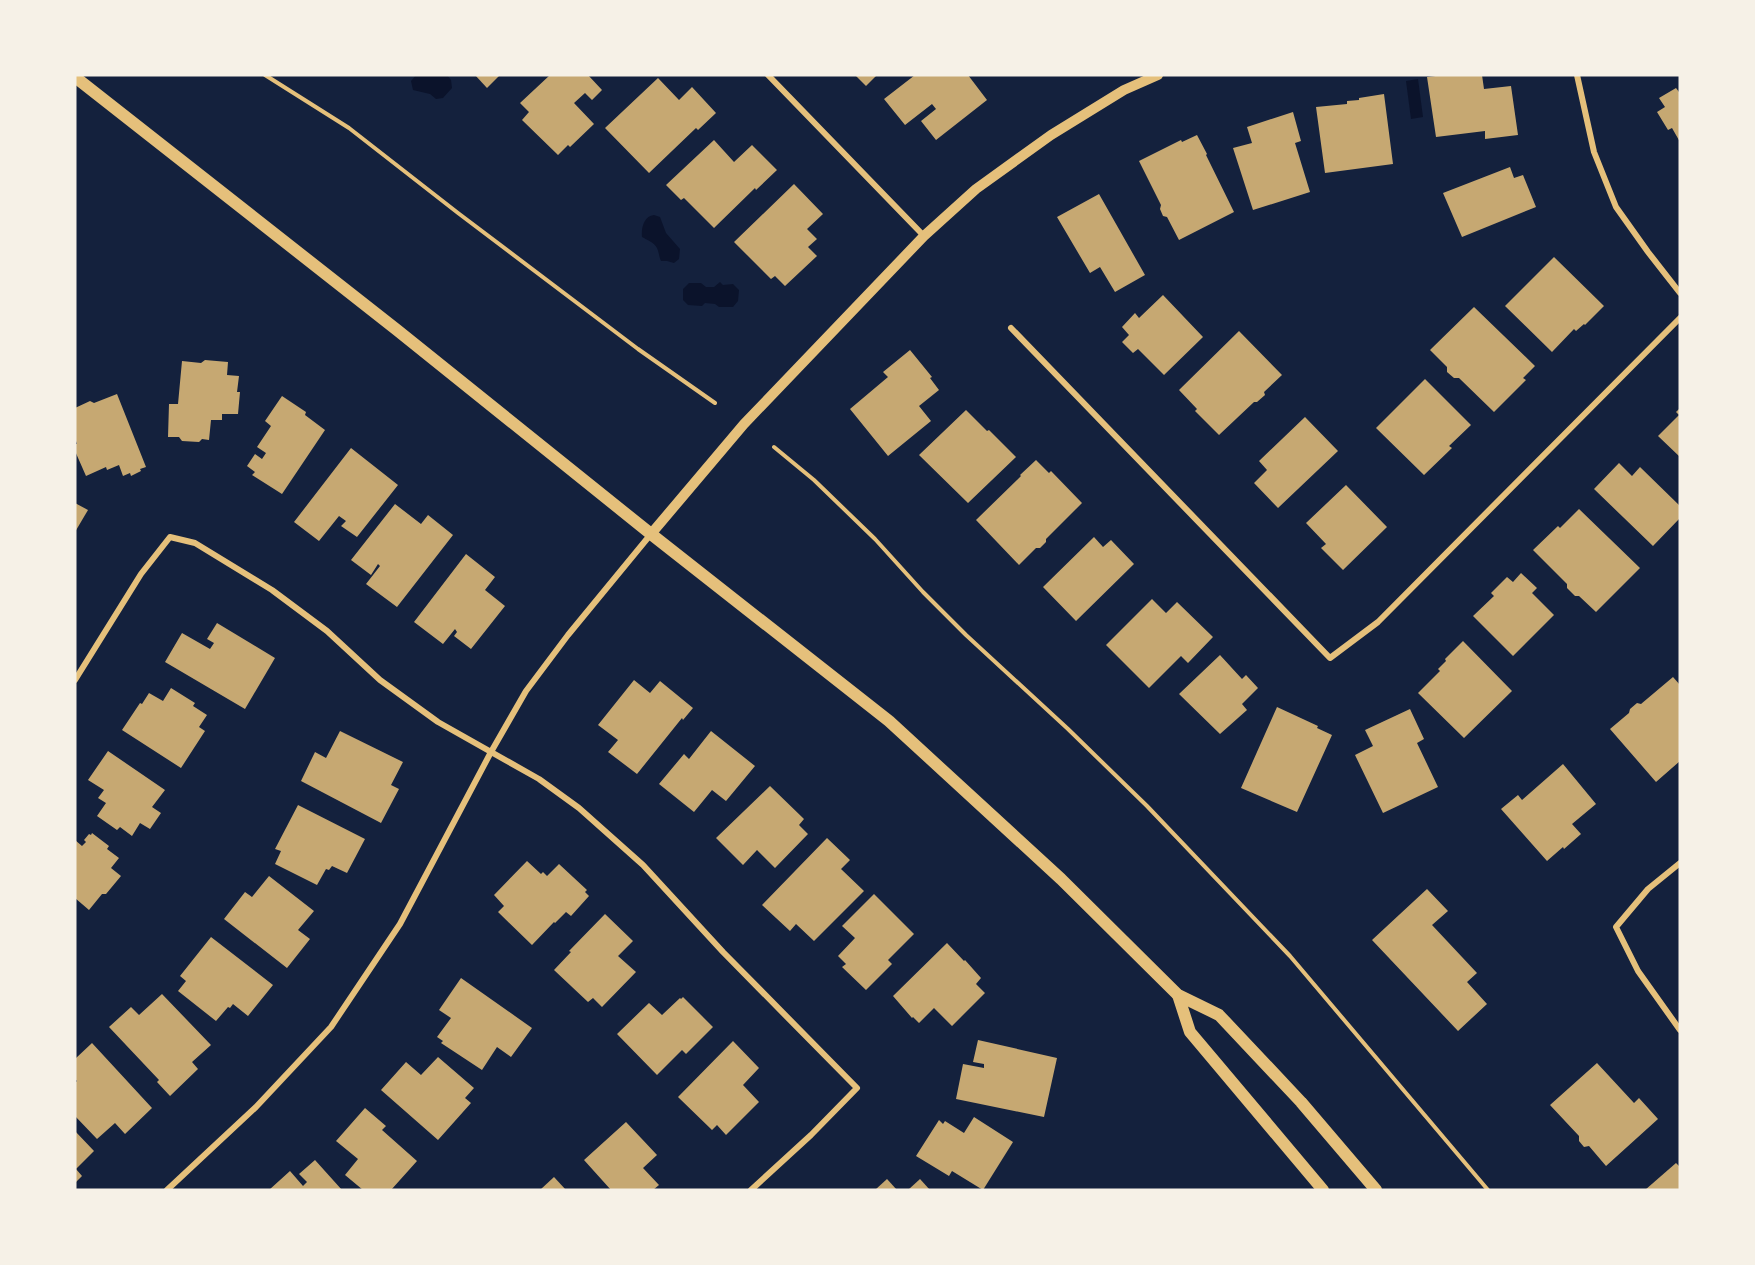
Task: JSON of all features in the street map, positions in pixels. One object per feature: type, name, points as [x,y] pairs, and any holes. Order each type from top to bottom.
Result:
[{"type":"main road","points":[[75,77],[889,721],[1061,879],[1178,995],[1219,1015],[1301,1102],[1376,1190]]},
{"type":"main road","points":[[1178,995],[1190,1032],[1323,1190]]},
{"type":"street","points":[[768,75],[924,236]]},
{"type":"street","points":[[167,1190],[256,1107],[331,1027],[400,924],[526,691],[568,635],[744,424],[924,236],[976,189],[1051,135],[1124,90],[1158,75]]},
{"type":"street","points":[[1577,75],[1594,152],[1616,207],[1680,293]]},
{"type":"street","points":[[1011,328],[1330,658],[1378,622],[1680,318]]},
{"type":"street","points":[[75,680],[141,574],[170,537],[195,543],[272,590],[327,631],[380,680],[438,722],[539,779],[571,802],[643,865],[723,952],[857,1088],[811,1135],[751,1190]]},
{"type":"street","points":[[1680,863],[1648,889],[1616,927],[1638,971],[1680,1030]]},
{"type":"path","points":[[265,75],[365,140],[502,247],[638,349],[715,403]]},
{"type":"path","points":[[774,447],[829,494],[966,635],[1147,806],[1290,956],[1488,1190]]},
{"type":"water","points":[[416,75],[447,75],[451,80],[452,88],[443,98],[436,99],[430,94],[413,90],[411,81]]},
{"type":"water","points":[[1418,79],[1423,117],[1411,119],[1406,81]]},
{"type":"water","points":[[654,215],[660,217],[666,233],[680,249],[679,259],[674,263],[661,261],[656,246],[642,237],[644,223]]},
{"type":"water","points":[[720,282],[723,285],[733,284],[739,290],[738,301],[733,307],[719,307],[705,303],[702,306],[688,305],[683,300],[683,289],[689,283],[701,283],[706,287],[714,287]]},
{"type":"building","points":[[475,75],[500,75],[487,88]]},
{"type":"building","points":[[550,75],[588,75],[602,90],[592,100],[585,93],[574,103],[594,124],[558,155],[522,120],[529,112],[520,103]]},
{"type":"building","points":[[855,75],[877,75],[866,86]]},
{"type":"building","points":[[915,75],[968,75],[987,100],[936,140],[921,121],[936,109],[932,104],[905,125],[884,99]]},
{"type":"building","points":[[1482,75],[1484,89],[1511,86],[1518,135],[1485,139],[1485,131],[1436,137],[1427,77]]},
{"type":"building","points":[[658,78],[679,100],[692,87],[716,113],[698,130],[696,128],[649,173],[605,128]]},
{"type":"building","points":[[1676,88],[1680,91],[1680,142],[1672,128],[1668,130],[1657,112],[1665,107],[1659,98]]},
{"type":"building","points":[[1384,94],[1393,164],[1325,173],[1316,107],[1347,104],[1347,101]]},
{"type":"building","points":[[1293,112],[1301,141],[1295,143],[1310,192],[1253,210],[1233,148],[1252,143],[1247,127]]},
{"type":"building","points":[[1197,135],[1234,212],[1179,240],[1167,217],[1163,216],[1161,205],[1139,161],[1181,140],[1182,142]]},
{"type":"building","points":[[714,140],[734,162],[752,145],[777,170],[714,228],[684,198],[681,200],[666,185]]},
{"type":"building","points":[[1510,167],[1514,178],[1523,175],[1536,207],[1462,237],[1443,193]]},
{"type":"building","points":[[794,184],[823,214],[807,229],[817,239],[808,247],[817,256],[785,286],[775,276],[771,279],[734,242]]},
{"type":"building","points":[[1099,194],[1145,275],[1115,292],[1100,267],[1090,273],[1057,217]]},
{"type":"building","points":[[1554,257],[1604,306],[1585,325],[1576,331],[1574,329],[1552,352],[1505,306]]},
{"type":"building","points":[[1163,295],[1203,337],[1164,375],[1138,349],[1133,353],[1122,342],[1129,335],[1122,327],[1135,313],[1139,318]]},
{"type":"building","points":[[1474,307],[1535,366],[1523,378],[1526,380],[1494,412],[1459,378],[1454,378],[1447,372],[1447,367],[1430,350]]},
{"type":"building","points":[[1239,331],[1282,375],[1264,392],[1265,395],[1254,402],[1219,435],[1195,411],[1197,409],[1179,390]]},
{"type":"building","points":[[910,350],[932,377],[930,378],[939,390],[919,406],[931,421],[888,456],[850,409],[888,377],[883,372]]},
{"type":"building","points":[[205,360],[228,362],[227,375],[239,376],[238,414],[222,414],[222,420],[211,420],[209,440],[182,441],[179,437],[168,437],[169,404],[178,404],[182,361],[201,363]]},
{"type":"building","points":[[1425,379],[1471,425],[1449,446],[1452,448],[1424,475],[1376,428]]},
{"type":"building","points":[[117,394],[146,467],[131,476],[130,473],[123,476],[119,465],[107,470],[106,467],[86,476],[75,451],[75,444],[77,444],[75,408],[90,401],[94,403]]},
{"type":"building","points":[[282,396],[306,412],[305,415],[325,430],[282,494],[252,475],[255,472],[247,466],[255,454],[262,459],[266,453],[257,447],[271,426],[265,421]]},
{"type":"building","points":[[1680,408],[1680,457],[1658,436],[1679,415],[1676,412]]},
{"type":"building","points":[[966,410],[1016,457],[968,503],[919,455]]},
{"type":"building","points":[[1305,417],[1338,451],[1278,508],[1254,483],[1267,470],[1259,461]]},
{"type":"building","points":[[351,448],[398,485],[357,537],[341,526],[346,521],[339,516],[319,541],[294,522]]},
{"type":"building","points":[[1036,460],[1049,473],[1051,471],[1082,503],[1040,548],[1036,548],[1019,565],[976,520]]},
{"type":"building","points":[[1619,463],[1632,476],[1640,467],[1680,506],[1680,518],[1653,546],[1594,489]]},
{"type":"building","points":[[1346,485],[1387,527],[1343,570],[1321,548],[1326,544],[1306,523]]},
{"type":"building","points":[[75,503],[88,510],[75,532]]},
{"type":"building","points":[[395,504],[421,524],[428,515],[453,535],[397,607],[366,584],[380,566],[378,564],[371,575],[351,560]]},
{"type":"building","points":[[1579,509],[1640,568],[1596,612],[1579,596],[1575,596],[1567,588],[1567,584],[1533,550]]},
{"type":"building","points":[[1094,537],[1103,547],[1111,540],[1134,564],[1076,621],[1043,587]]},
{"type":"building","points":[[466,554],[495,577],[485,590],[505,606],[471,649],[454,636],[457,632],[455,629],[443,644],[414,622]]},
{"type":"building","points":[[1521,573],[1537,588],[1532,593],[1554,615],[1513,656],[1473,616],[1494,596],[1491,593],[1507,577],[1513,582]]},
{"type":"building","points":[[1152,599],[1166,613],[1177,602],[1213,637],[1188,663],[1181,656],[1149,688],[1106,645]]},
{"type":"building","points":[[217,623],[275,658],[245,709],[165,662],[182,633],[210,649],[214,643],[207,639]]},
{"type":"building","points":[[1463,641],[1512,691],[1464,738],[1418,693],[1440,671],[1438,669],[1446,661],[1445,659]]},
{"type":"building","points":[[1220,655],[1242,679],[1246,675],[1258,688],[1242,704],[1247,710],[1220,734],[1179,694]]},
{"type":"building","points":[[1673,677],[1680,685],[1680,761],[1656,782],[1610,729],[1637,703],[1641,704]]},
{"type":"building","points":[[634,680],[650,693],[660,681],[693,708],[683,720],[682,718],[637,774],[608,752],[618,740],[598,725]]},
{"type":"building","points":[[171,688],[195,703],[193,706],[207,715],[199,727],[205,731],[181,768],[122,730],[149,693],[163,701]]},
{"type":"building","points":[[1277,707],[1332,735],[1297,812],[1241,788]]},
{"type":"building","points":[[1410,709],[1424,739],[1417,743],[1438,787],[1383,813],[1355,755],[1373,746],[1365,730]]},
{"type":"building","points":[[340,731],[403,762],[391,785],[399,789],[381,823],[301,781],[315,752],[326,758]]},
{"type":"building","points":[[711,731],[755,766],[726,801],[712,790],[694,812],[659,784],[684,754],[689,759]]},
{"type":"building","points":[[108,751],[165,790],[152,807],[161,813],[150,829],[140,823],[132,836],[120,827],[117,830],[97,816],[106,803],[98,798],[104,790],[88,780]]},
{"type":"building","points":[[1563,764],[1596,804],[1572,824],[1581,834],[1547,861],[1501,809],[1518,795],[1522,800]]},
{"type":"building","points":[[770,786],[804,819],[799,825],[808,834],[775,868],[757,850],[743,865],[716,838]]},
{"type":"building","points":[[298,805],[365,839],[347,873],[332,866],[329,870],[326,869],[317,885],[275,864],[281,851],[275,849]]},
{"type":"building","points":[[92,833],[109,846],[107,849],[119,858],[111,868],[121,876],[89,910],[75,898],[75,840],[82,846],[86,842],[84,840]]},
{"type":"building","points":[[827,838],[850,860],[841,869],[864,891],[814,941],[796,924],[790,931],[762,905]]},
{"type":"building","points":[[527,861],[541,874],[543,872],[547,876],[559,864],[587,890],[585,892],[589,896],[571,916],[566,912],[532,945],[498,912],[504,906],[494,895]]},
{"type":"building","points":[[269,876],[314,911],[298,930],[310,939],[287,968],[224,919],[245,892],[252,897]]},
{"type":"building","points":[[1427,889],[1448,911],[1432,925],[1477,973],[1467,982],[1487,1004],[1458,1031],[1372,940]]},
{"type":"building","points":[[874,894],[914,934],[888,960],[892,964],[866,990],[842,967],[846,964],[838,956],[855,938],[842,926]]},
{"type":"building","points":[[605,914],[633,941],[618,956],[636,972],[602,1007],[593,998],[588,1002],[554,970]]},
{"type":"building","points":[[211,937],[273,985],[248,1016],[233,1004],[216,1021],[178,991],[186,981],[180,976]]},
{"type":"building","points":[[947,943],[981,978],[976,984],[985,993],[952,1026],[934,1008],[919,1023],[893,996]]},
{"type":"building","points":[[461,978],[532,1028],[511,1057],[497,1047],[482,1070],[441,1043],[443,1041],[437,1037],[451,1018],[439,1010]]},
{"type":"building","points":[[162,994],[211,1045],[192,1062],[198,1069],[170,1096],[157,1082],[159,1080],[109,1027],[131,1007],[139,1015]]},
{"type":"building","points":[[683,997],[713,1027],[686,1054],[682,1050],[657,1075],[617,1034],[649,1003],[662,1015]]},
{"type":"building","points":[[978,1040],[1057,1058],[1044,1117],[956,1099],[963,1064],[984,1068],[984,1064],[973,1062]]},
{"type":"building","points":[[733,1041],[759,1068],[743,1085],[759,1102],[726,1135],[717,1125],[712,1130],[678,1097]]},
{"type":"building","points":[[92,1043],[152,1108],[125,1134],[115,1123],[97,1139],[75,1116],[75,1083],[77,1081],[75,1079],[75,1059]]},
{"type":"building","points":[[438,1057],[474,1088],[465,1098],[471,1103],[438,1140],[381,1090],[406,1062],[421,1075]]},
{"type":"building","points":[[1597,1063],[1634,1103],[1639,1098],[1658,1119],[1606,1166],[1589,1146],[1584,1147],[1579,1141],[1579,1136],[1550,1105]]},
{"type":"building","points":[[365,1108],[386,1126],[382,1130],[417,1161],[391,1190],[363,1190],[345,1175],[358,1159],[336,1141]]},
{"type":"building","points":[[974,1117],[1013,1142],[983,1190],[952,1171],[949,1176],[916,1156],[939,1120],[943,1124],[945,1121],[964,1133]]},
{"type":"building","points":[[626,1122],[657,1155],[643,1168],[659,1185],[653,1190],[611,1190],[584,1160]]},
{"type":"building","points":[[75,1131],[94,1151],[76,1169],[82,1176],[75,1183]]},
{"type":"building","points":[[315,1160],[342,1190],[269,1190],[290,1171],[303,1186],[307,1182],[299,1174]]},
{"type":"building","points":[[1676,1163],[1680,1167],[1680,1190],[1645,1190]]},
{"type":"building","points":[[554,1177],[566,1190],[540,1190]]},
{"type":"building","points":[[887,1179],[897,1190],[875,1190]]},
{"type":"building","points":[[920,1179],[930,1190],[908,1190]]}]
